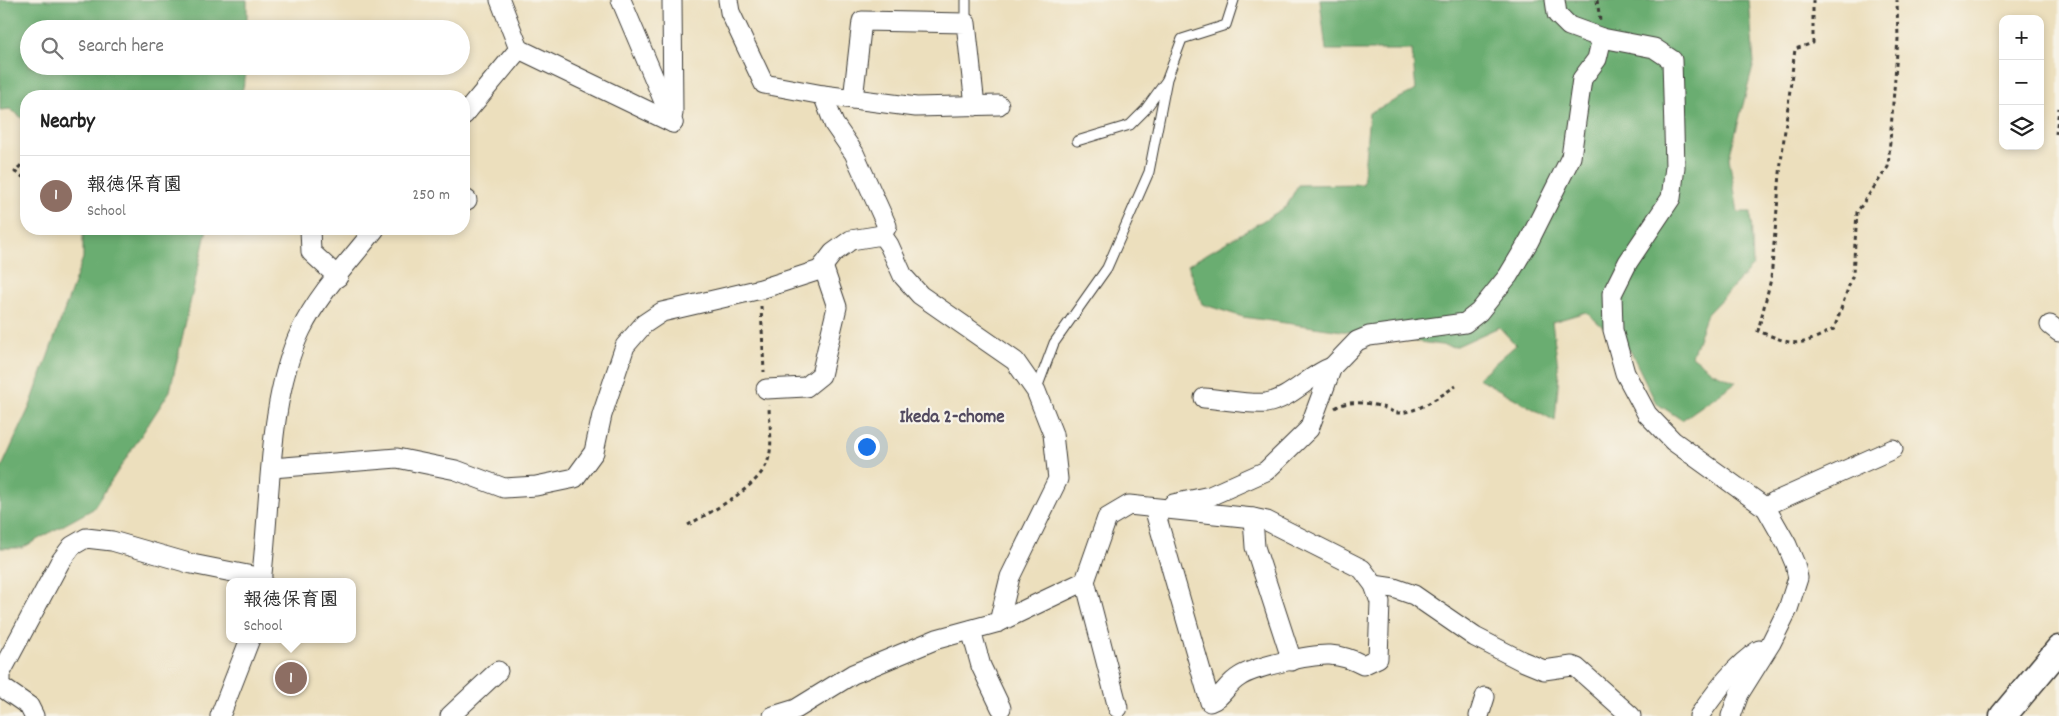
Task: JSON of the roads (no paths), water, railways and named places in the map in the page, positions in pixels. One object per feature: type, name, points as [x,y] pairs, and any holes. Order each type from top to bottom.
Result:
[{"type":"main road","points":[[2003,716],[2059,649]]},
{"type":"street","points":[[500,0],[519,48],[674,123]]},
{"type":"street","points":[[621,0],[674,123]]},
{"type":"street","points":[[672,0],[674,123]]},
{"type":"street","points":[[728,0],[730,12],[764,84],[823,95],[916,107],[1000,105]]},
{"type":"street","points":[[1555,0],[1557,14],[1569,26],[1602,38],[1654,48],[1672,60],[1675,167],[1671,198],[1628,262],[1612,294],[1613,330],[1626,373],[1647,414],[1673,441],[1766,508],[1787,545],[1798,578],[1788,609],[1771,642],[1739,694],[1731,716]]},
{"type":"street","points":[[853,99],[862,21],[966,23],[974,106]]},
{"type":"street","points":[[1154,508],[1210,496],[1266,471],[1309,429],[1332,367],[1357,341],[1369,336],[1465,323],[1479,312],[1508,276],[1529,241],[1570,157],[1582,79],[1597,59],[1602,38]]},
{"type":"street","points":[[470,108],[519,48]]},
{"type":"street","points":[[823,95],[834,124],[854,153],[887,226],[882,235]]},
{"type":"street","points":[[310,235],[311,252],[338,277]]},
{"type":"street","points":[[262,578],[276,426],[284,370],[301,329],[370,235]]},
{"type":"street","points":[[882,235],[889,245],[903,276],[920,295],[1015,361],[1036,391],[1052,434],[1058,479],[1010,577],[998,622]]},
{"type":"street","points":[[272,468],[397,458],[456,470],[504,488],[536,486],[575,478],[594,452],[602,415],[625,346],[644,324],[662,312],[761,289],[820,270],[833,253],[851,240],[882,235]]},
{"type":"street","points":[[766,389],[806,387],[821,375],[837,307],[823,266]]},
{"type":"street","points":[[1204,398],[1266,403],[1279,398],[1320,371],[1332,367]]},
{"type":"street","points":[[1766,508],[1774,502],[1893,449]]},
{"type":"street","points":[[1118,708],[1086,581],[1108,518],[1129,505],[1267,521],[1362,569],[1374,585],[1380,602],[1378,658],[1363,665],[1353,659],[1328,655],[1268,665],[1238,677],[1218,699],[1210,702],[1154,508]]},
{"type":"street","points":[[1253,518],[1255,547],[1292,661]]},
{"type":"street","points":[[0,680],[5,666],[60,562],[72,546],[86,538],[112,542],[192,564],[253,578]]},
{"type":"street","points":[[773,716],[796,709],[853,674],[938,639],[998,622],[1086,581]]},
{"type":"street","points":[[1374,585],[1394,588],[1414,595],[1475,637],[1522,662],[1544,670],[1572,666],[1577,668],[1631,716]]},
{"type":"street","points":[[971,630],[981,666],[1001,708]]},
{"type":"street","points":[[1699,716],[1720,686],[1748,657],[1771,642]]},
{"type":"street","points":[[220,716],[248,643]]},
{"type":"street","points":[[450,716],[498,671]]},
{"type":"street","points":[[0,686],[29,706],[34,716]]},
{"type":"street","points":[[1479,716],[1485,697]]},
{"type":"lane","points":[[966,0],[966,23]]},
{"type":"lane","points":[[1036,391],[1054,343],[1106,268],[1149,172],[1167,79],[1182,39],[1226,25],[1234,0]]},
{"type":"lane","points":[[1077,142],[1130,126],[1145,110],[1167,79]]},
{"type":"place","name":"報徳保育園","points":[[291,678]]},
{"type":"district","name":"Ikeda 2-chome","points":[[952,418]]}]
